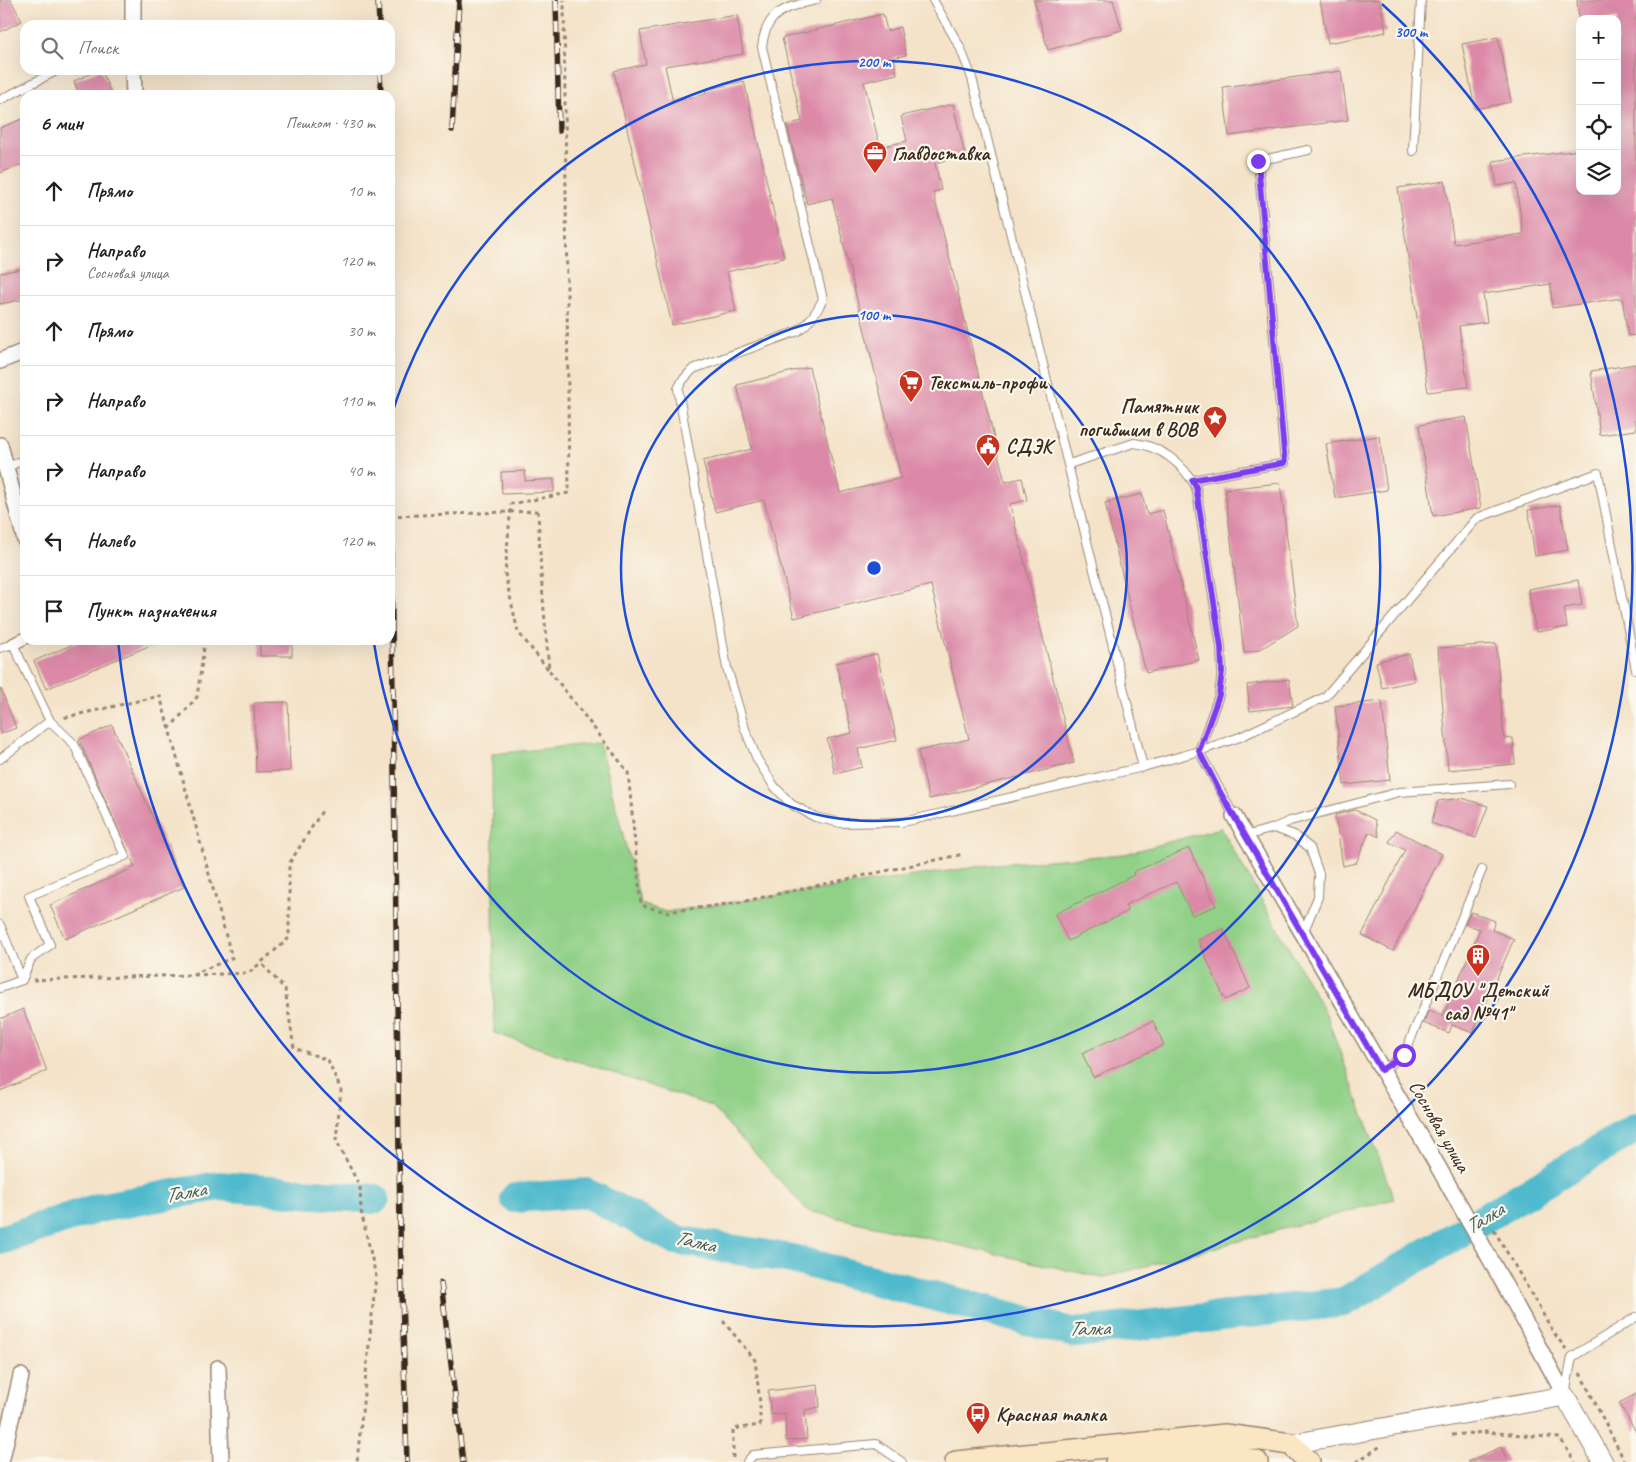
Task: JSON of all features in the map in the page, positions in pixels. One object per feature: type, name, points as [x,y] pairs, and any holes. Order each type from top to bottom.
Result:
[{"type":"main road","points":[[956,1462],[1225,1435],[1291,1444],[1308,1462]]},
{"type":"main road","points":[[1116,1462],[1219,1452],[1257,1462]]},
{"type":"street","points":[[132,0],[133,20]]},
{"type":"street","points":[[134,75],[134,90]]},
{"type":"street","points":[[0,361],[20,353]]},
{"type":"street","points":[[0,446],[20,521]]},
{"type":"street","points":[[13,644],[20,640]]},
{"type":"street","name":"Сосновая улица","points":[[1234,816],[1452,1192],[1603,1462]]},
{"type":"street","points":[[218,1368],[221,1462]]},
{"type":"street","points":[[1,1462],[22,1376]]},
{"type":"street","points":[[1291,1444],[1565,1396]]},
{"type":"lane","points":[[816,0],[787,7],[777,15],[769,22],[763,32],[762,47],[823,298],[810,320],[798,331],[693,370],[682,381],[678,389],[727,668],[745,729],[757,759],[774,786],[791,804],[815,816],[841,823],[903,822],[1143,767],[1240,737],[1325,697],[1477,518],[1598,473],[1636,670]]},
{"type":"lane","points":[[933,0],[960,47],[972,78],[1143,767]]},
{"type":"lane","points":[[1413,151],[1421,0]]},
{"type":"lane","points":[[0,100],[48,75]]},
{"type":"lane","points":[[1192,480],[1285,463],[1258,161],[1308,150]]},
{"type":"lane","points":[[1069,464],[1134,444],[1144,444],[1169,456],[1188,473],[1196,487],[1221,647],[1222,672],[1219,695],[1199,751],[1234,816]]},
{"type":"lane","points":[[6,468],[20,461]]},
{"type":"lane","points":[[0,648],[13,644],[50,721],[74,744],[124,856],[29,896],[50,944],[30,959],[22,980],[0,988]]},
{"type":"lane","points":[[0,759],[50,721]]},
{"type":"lane","points":[[1245,836],[1399,792],[1509,784]]},
{"type":"lane","points":[[1274,828],[1294,835],[1310,848],[1319,874],[1318,897],[1303,935]]},
{"type":"lane","points":[[1381,1070],[1404,1055],[1482,870]]},
{"type":"lane","points":[[0,925],[22,980]]},
{"type":"lane","points":[[1565,1396],[1572,1357],[1636,1317]]},
{"type":"lane","points":[[746,1462],[753,1455],[876,1444],[902,1462]]},
{"type":"path","points":[[564,0],[569,493],[511,504],[505,574],[518,632],[628,772],[641,904],[666,912],[736,903],[964,854]]},
{"type":"path","points":[[395,516],[538,511],[549,670]]},
{"type":"path","points":[[169,729],[197,697],[205,645]]},
{"type":"path","points":[[50,721],[160,696],[232,958],[191,975]]},
{"type":"path","points":[[22,980],[248,973],[289,938],[289,864],[322,810]]},
{"type":"path","points":[[263,965],[285,989],[294,1048],[328,1060],[341,1090],[336,1140],[360,1187],[361,1211],[376,1276],[357,1462]]},
{"type":"path","points":[[723,1321],[754,1360],[760,1403],[760,1424],[733,1429],[733,1462]]},
{"type":"path","points":[[1448,1436],[1486,1432],[1560,1438],[1575,1462]]},
{"type":"path","points":[[1356,1462],[1381,1447],[1390,1445]]},
{"type":"green space","points":[[599,743],[641,904],[666,912],[997,864],[1125,854],[1221,828],[1326,1014],[1394,1199],[1102,1278],[808,1211],[711,1106],[494,1033],[492,754]]},
{"type":"building","points":[[0,0],[11,0],[21,20],[0,32]]},
{"type":"building","points":[[1034,0],[1113,0],[1122,30],[1048,50]]},
{"type":"building","points":[[1320,0],[1380,0],[1386,32],[1328,43]]},
{"type":"building","points":[[1577,0],[1636,0],[1636,335],[1628,336],[1622,298],[1552,308],[1551,284],[1483,294],[1487,322],[1459,326],[1468,387],[1428,392],[1398,188],[1445,181],[1454,244],[1523,234],[1516,183],[1497,186],[1493,161],[1576,151],[1576,195],[1621,195],[1621,15],[1579,15]]},
{"type":"building","points":[[883,14],[887,31],[900,27],[906,55],[893,58],[897,74],[864,82],[880,147],[907,141],[901,116],[953,104],[965,155],[935,163],[941,190],[933,192],[1005,482],[1022,478],[1027,500],[1010,504],[1074,763],[929,799],[918,751],[969,739],[931,585],[794,618],[764,500],[715,512],[703,461],[752,449],[737,385],[809,367],[840,493],[901,478],[832,198],[807,204],[787,125],[802,121],[782,38]]},
{"type":"building","points":[[737,15],[743,54],[665,66],[673,102],[706,94],[705,90],[744,81],[784,258],[727,272],[736,311],[672,325],[614,71],[646,64],[640,31]]},
{"type":"building","points":[[1498,37],[1511,102],[1475,109],[1462,44]]},
{"type":"building","points":[[1341,71],[1348,120],[1229,136],[1223,87]]},
{"type":"building","points":[[88,75],[103,75],[110,90],[77,90],[74,81]]},
{"type":"building","points":[[20,120],[20,165],[0,173],[0,128]]},
{"type":"building","points":[[20,269],[20,300],[0,304],[0,273]]},
{"type":"building","points":[[1636,364],[1636,430],[1600,435],[1591,371]]},
{"type":"building","points":[[1466,417],[1481,508],[1433,516],[1419,425]]},
{"type":"building","points":[[1379,436],[1387,490],[1335,498],[1326,444]]},
{"type":"building","points":[[525,471],[525,481],[554,479],[554,492],[502,494],[501,472]]},
{"type":"building","points":[[1280,483],[1298,626],[1259,650],[1244,653],[1225,489]]},
{"type":"building","points":[[1142,494],[1147,514],[1163,510],[1199,660],[1146,673],[1105,503]]},
{"type":"building","points":[[1560,505],[1568,550],[1535,556],[1528,510]]},
{"type":"building","points":[[1578,580],[1582,605],[1564,608],[1567,627],[1536,632],[1528,589]]},
{"type":"building","points":[[1496,644],[1504,739],[1513,738],[1515,764],[1448,770],[1438,648]]},
{"type":"building","points":[[71,645],[151,645],[46,689],[34,661]]},
{"type":"building","points":[[260,645],[292,645],[292,656],[260,656]]},
{"type":"building","points":[[877,654],[897,740],[858,749],[862,767],[835,774],[827,739],[852,733],[836,663]]},
{"type":"building","points":[[1409,654],[1414,681],[1382,688],[1376,662]]},
{"type":"building","points":[[1289,679],[1293,706],[1250,711],[1247,685]]},
{"type":"building","points":[[0,689],[16,728],[0,734]]},
{"type":"building","points":[[1382,701],[1390,780],[1344,785],[1335,706]]},
{"type":"building","points":[[288,702],[290,771],[256,772],[254,703]]},
{"type":"building","points":[[112,725],[184,887],[65,939],[50,905],[135,867],[79,740]]},
{"type":"building","points":[[1462,798],[1488,806],[1476,838],[1431,823],[1438,801]]},
{"type":"building","points":[[1355,810],[1375,820],[1379,837],[1369,832],[1356,863],[1343,866],[1335,815]]},
{"type":"building","points":[[1396,830],[1442,854],[1393,951],[1362,935],[1405,850],[1389,842]]},
{"type":"building","points":[[1189,848],[1216,906],[1192,915],[1176,882],[1125,905],[1128,911],[1068,941],[1055,914],[1134,875],[1133,872]]},
{"type":"building","name":"МБДОУ \"Детский сад №41\"","points":[[1471,912],[1495,921],[1492,930],[1514,939],[1473,1033],[1452,1025],[1449,1033],[1423,1023],[1429,1010],[1443,1016],[1480,929],[1465,924]]},
{"type":"building","points":[[1223,928],[1250,988],[1225,1000],[1198,940]]},
{"type":"building","points":[[23,1009],[47,1071],[0,1091],[0,1019]]},
{"type":"building","points":[[1153,1021],[1164,1045],[1093,1077],[1082,1053]]},
{"type":"building","points":[[818,1385],[820,1407],[805,1410],[807,1439],[786,1441],[785,1413],[771,1415],[768,1391]]},
{"type":"building","points":[[1636,1394],[1636,1432],[1619,1403]]},
{"type":"building","points":[[1501,1447],[1508,1462],[1467,1462]]},
{"type":"waterway","name":"Талка","points":[[515,1198],[587,1193],[676,1240],[792,1259],[1075,1333],[1344,1302],[1636,1128]]},
{"type":"waterway","name":"Талка","points":[[0,1240],[98,1208],[218,1186],[375,1199]]},
{"type":"railway","points":[[378,0],[379,20]]},
{"type":"railway","points":[[452,130],[459,0]]},
{"type":"railway","points":[[556,0],[559,131]]},
{"type":"railway","points":[[380,75],[381,90]]},
{"type":"railway","points":[[392,645],[400,1228],[407,1462]]},
{"type":"railway","points":[[441,1283],[463,1462]]},
{"type":"place","name":"Главдоставка","points":[[875,174]]},
{"type":"place","name":"Текстиль-профи","points":[[911,403]]},
{"type":"place","name":"Памятник погибшим в ВОВ","points":[[1215,439]]},
{"type":"place","name":"СДЭК","points":[[988,467]]},
{"type":"place","name":"МБДОУ \"Детский сад №41\"","points":[[1478,977]]},
{"type":"place","name":"Красная талка","points":[[978,1435]]},
{"type":"route","points":[[1258,161],[1285,463],[1192,480],[1196,487],[1221,647],[1222,672],[1219,695],[1199,751],[1220,792],[1381,1070],[1404,1055]]}]
